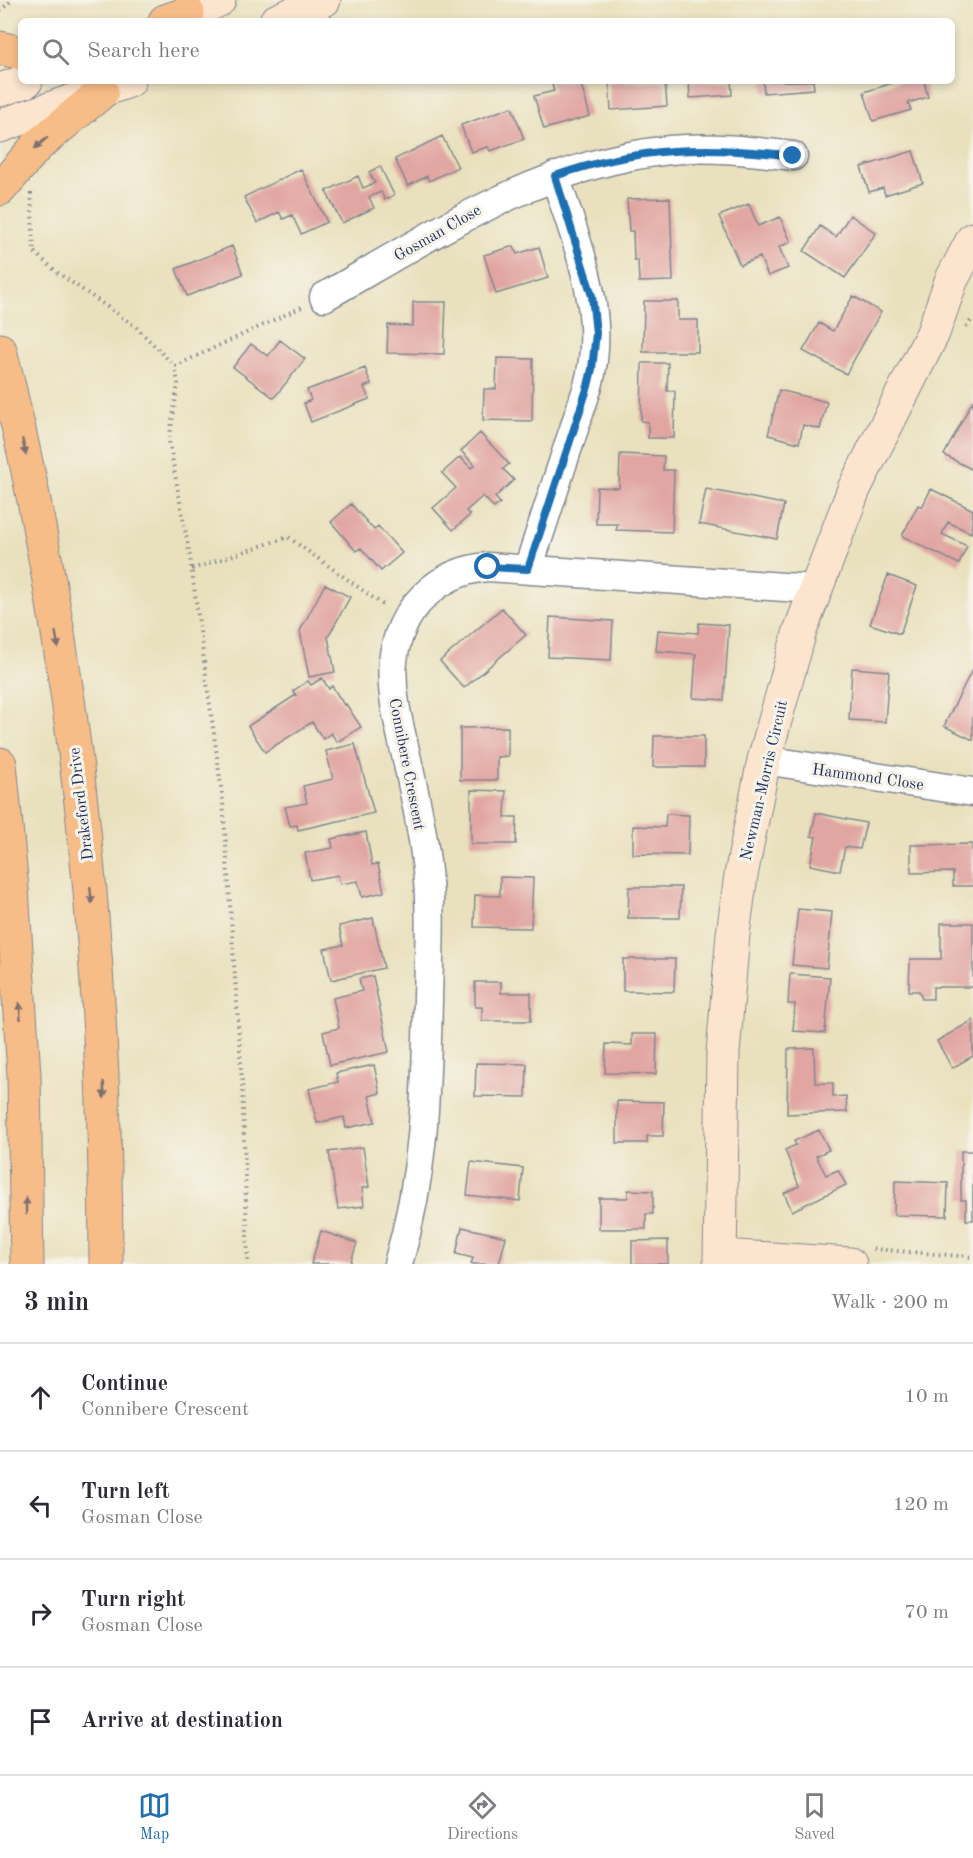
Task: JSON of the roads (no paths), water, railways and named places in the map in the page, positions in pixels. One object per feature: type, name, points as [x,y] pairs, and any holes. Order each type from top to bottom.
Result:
[{"type":"highway","points":[[0,48],[18,52]]},
{"type":"highway","points":[[0,189],[37,146],[116,86]]},
{"type":"highway","name":"Drakeford Drive","points":[[0,350],[24,448],[65,686],[84,820],[97,954],[104,1085],[106,1264]]},
{"type":"highway","points":[[0,764],[12,889],[24,1075],[27,1264]]},
{"type":"street","points":[[176,18],[219,0]]},
{"type":"street","points":[[283,18],[324,0]]},
{"type":"street","points":[[0,90],[18,84]]},
{"type":"street","points":[[0,126],[116,86]]},
{"type":"street","name":"Gosman Close","points":[[324,297],[486,204],[555,176],[612,159],[672,150],[732,148],[793,156]]},
{"type":"street","points":[[528,569],[590,378],[596,333],[592,296],[555,176]]},
{"type":"street","name":"Newman-Morris Circuit","points":[[858,1256],[720,1260],[723,1053],[733,934],[741,875],[764,760],[814,589],[854,489],[933,333],[951,280],[973,239]]},
{"type":"street","name":"Newman-Morris Circuit","points":[[933,333],[973,287]]},
{"type":"street","name":"Connibere Crescent","points":[[398,1264],[410,1223],[421,1166],[426,1107],[429,939],[427,865],[417,802],[393,696],[393,660],[406,621],[420,599],[444,578],[472,568],[528,569],[814,589]]},
{"type":"street","name":"Hammond Close","points":[[764,760],[973,792]]}]
